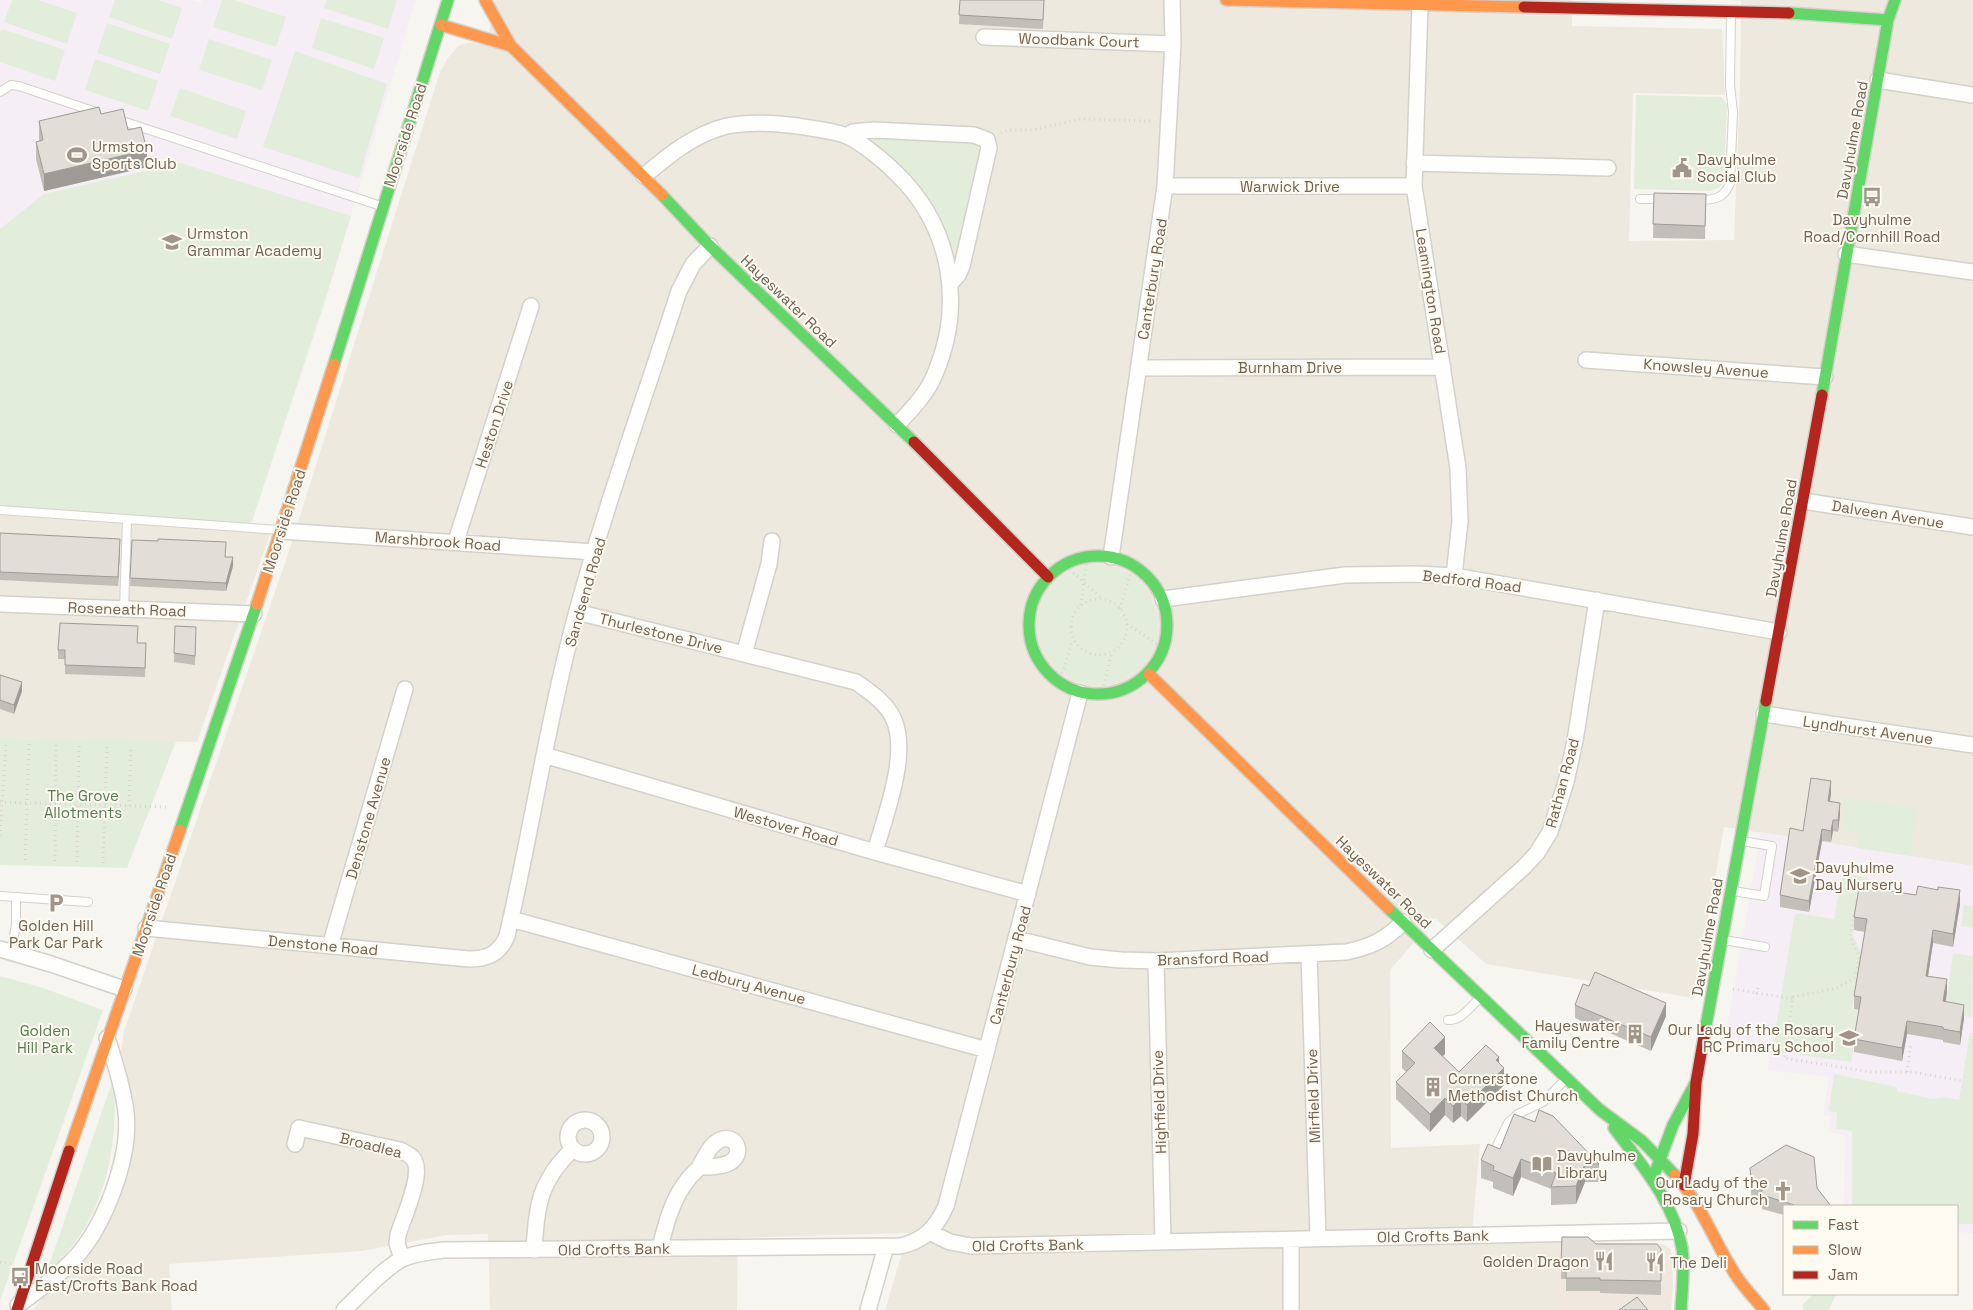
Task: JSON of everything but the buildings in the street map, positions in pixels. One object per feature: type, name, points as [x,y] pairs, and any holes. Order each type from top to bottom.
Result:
[{"type":"street","name":"Moorside Road","points":[[18,1308],[107,1038],[254,614],[448,0]]},
{"type":"street","name":"Hayeswater Road","points":[[485,0],[511,46],[644,176],[710,246],[897,425],[1048,577]]},
{"type":"street","name":"Canterbury Road","points":[[1111,556],[1165,186],[1173,44],[1172,0]]},
{"type":"street","points":[[1226,0],[1731,11],[1838,15],[1888,20]]},
{"type":"street","name":"Davyhulme Road","points":[[1696,1082],[1803,502],[1888,20],[1895,0]]},
{"type":"street","name":"Leamington Road","points":[[1420,5],[1414,186],[1458,468],[1460,494],[1458,548],[1454,576]]},
{"type":"street","name":"Hayeswater Road","points":[[440,25],[511,46]]},
{"type":"street","name":"Woodbank Court","points":[[984,37],[1173,44]]},
{"type":"street","points":[[1878,80],[1973,95]]},
{"type":"street","points":[[644,176],[692,139],[728,126],[759,122],[818,129],[847,136],[884,161],[906,183],[924,205],[934,222],[944,249],[950,284],[950,320],[935,374],[917,404],[897,425]]},
{"type":"street","points":[[847,136],[853,132],[874,130],[974,135],[987,140],[989,148],[967,249],[958,275],[950,284]]},
{"type":"street","points":[[1414,163],[1608,168]]},
{"type":"street","name":"Warwick Drive","points":[[1165,186],[1414,186]]},
{"type":"street","name":"Sandsend Road","points":[[498,952],[507,936],[544,755],[577,612],[595,552],[679,291],[693,264],[710,246]]},
{"type":"street","points":[[1846,254],[1973,272]]},
{"type":"street","name":"Heston Drive","points":[[456,541],[531,306]]},
{"type":"street","name":"Knowsley Avenue","points":[[1586,360],[1825,377]]},
{"type":"street","name":"Burnham Drive","points":[[1138,368],[1443,367]]},
{"type":"street","name":"Dalveen Avenue","points":[[1803,502],[1973,527]]},
{"type":"street","name":"Marshbrook Road","points":[[281,530],[595,552]]},
{"type":"street","points":[[744,654],[769,564],[772,541]]},
{"type":"street","points":[[1087,556],[1111,556],[1133,564],[1151,579],[1163,599],[1168,615],[1168,632],[1158,662],[1135,685],[1119,692],[1101,695],[1080,693],[1059,683],[1044,670],[1029,633],[1030,613],[1034,600],[1048,577],[1064,564],[1087,556]]},
{"type":"street","name":"Bedford Road","points":[[1163,599],[1345,575],[1418,574],[1454,576],[1779,632]]},
{"type":"street","name":"Rathan Road","points":[[1432,950],[1524,867],[1537,853],[1550,832],[1566,782],[1575,741],[1597,600]]},
{"type":"street","name":"Roseneath Road","points":[[0,604],[254,614]]},
{"type":"street","name":"Thurlestone Drive","points":[[577,612],[856,682],[878,697],[894,719],[899,745],[897,771],[875,852]]},
{"type":"street","name":"Hayeswater Road","points":[[1148,674],[1600,1110],[1642,1141],[1659,1158],[1684,1185],[1706,1220],[1737,1277],[1764,1310]]},
{"type":"street","name":"Denstone Avenue","points":[[330,946],[405,689]]},
{"type":"street","name":"Canterbury Road","points":[[929,1232],[940,1218],[946,1206],[1080,693]]},
{"type":"street","name":"Lyndhurst Avenue","points":[[1764,714],[1973,745]]},
{"type":"street","name":"Westover Road","points":[[544,755],[875,852],[1028,894]]},
{"type":"street","name":"Ledbury Avenue","points":[[511,919],[987,1050]]},
{"type":"street","name":"Bransford Road","points":[[1017,939],[1090,957],[1156,961],[1346,952],[1368,947],[1381,941],[1403,922]]},
{"type":"street","name":"Denstone Road","points":[[146,928],[469,959],[491,956],[498,952]]},
{"type":"street","points":[[6,950],[124,989]]},
{"type":"street","name":"Mirfield Drive","points":[[1309,954],[1318,1238]]},
{"type":"street","name":"Highfield Drive","points":[[1156,961],[1163,1242]]},
{"type":"street","name":"Moorside Road","points":[[18,1308],[57,1276],[75,1258],[103,1214],[113,1190],[124,1146],[126,1113],[122,1086],[107,1038]]},
{"type":"street","points":[[1653,1182],[1659,1158],[1679,1110],[1696,1082]]},
{"type":"street","points":[[1684,1185],[1693,1143],[1696,1113],[1696,1082]]},
{"type":"street","name":"Hayeswater Road","points":[[1600,1110],[1670,1208],[1679,1231],[1682,1249],[1681,1310]]},
{"type":"street","name":"Broadlea","points":[[295,1144],[299,1128],[400,1150],[409,1154],[415,1162],[417,1173],[398,1235],[397,1244],[402,1259]]},
{"type":"street","points":[[534,1250],[536,1218],[547,1179],[559,1162],[573,1149]]},
{"type":"street","points":[[660,1248],[667,1219],[677,1195],[699,1167]]},
{"type":"street","name":"Old Crofts Bank","points":[[344,1310],[382,1273],[402,1259],[422,1253],[443,1250],[886,1246],[912,1243],[929,1232],[950,1242],[971,1246],[1679,1231]]},
{"type":"street","points":[[1290,1240],[1291,1310]]},
{"type":"street","points":[[868,1310],[886,1246]]},
{"type":"lane","points":[[1689,200],[1708,200],[1721,197],[1727,192],[1730,183],[1733,112],[1730,85],[1731,11]]},
{"type":"lane","points":[[1,89],[19,86],[382,207]]},
{"type":"lane","points":[[1640,199],[1669,199]]},
{"type":"lane","points":[[0,510],[281,530]]},
{"type":"lane","points":[[124,609],[127,520]]},
{"type":"lane","points":[[1731,890],[1764,896],[1772,846],[1740,841]]},
{"type":"lane","points":[[0,896],[88,902]]},
{"type":"lane","points":[[6,950],[16,925],[16,897]]},
{"type":"lane","points":[[1722,940],[1765,947]]},
{"type":"lane","points":[[1448,1020],[1454,1021],[1464,1014],[1481,996]]},
{"type":"lane","points":[[1494,1152],[1508,1124],[1518,1114],[1543,1102],[1567,1078]]},
{"type":"path","points":[[987,140],[1008,130],[1032,130],[1081,119],[1170,122]]},
{"type":"path","points":[[1081,605],[1087,556]]},
{"type":"path","points":[[1064,564],[1102,599]]},
{"type":"path","points":[[1120,609],[1133,564]]},
{"type":"path","points":[[1102,599],[1109,601],[1120,609],[1127,623],[1127,632],[1124,640],[1112,652],[1104,656],[1095,656],[1086,653],[1073,640],[1070,631],[1071,621],[1081,605],[1088,601],[1102,599]]},
{"type":"path","points":[[1127,623],[1164,648]]},
{"type":"path","points":[[1059,683],[1073,640]]},
{"type":"path","points":[[1101,695],[1112,652]]},
{"type":"path","points":[[0,836],[6,743]]},
{"type":"path","points":[[25,860],[30,744]]},
{"type":"path","points":[[54,861],[56,744]]},
{"type":"path","points":[[78,862],[79,745]]},
{"type":"path","points":[[103,863],[107,745]]},
{"type":"path","points":[[129,806],[131,746]]},
{"type":"path","points":[[1,802],[188,808]]},
{"type":"path","points":[[1714,986],[1793,999],[1793,997],[1838,988],[1855,977],[1859,958],[1850,936],[1857,900]]},
{"type":"path","points":[[1757,993],[1758,988]]},
{"type":"path","points":[[1793,999],[1784,1058],[1870,1072],[1906,1072],[1962,1081]]},
{"type":"path","points":[[1906,1072],[1911,1043]]},
{"type":"shaded area","name":"Urmston Grammar Academy","points":[[0,0],[191,0],[201,3],[202,0],[416,0],[324,304],[252,521],[249,524],[0,508]]},
{"type":"shaded area","points":[[495,0],[1572,0],[1572,26],[1722,29],[1725,95],[1633,93],[1629,241],[1734,240],[1740,89],[1741,1],[1727,0],[1973,0],[1973,866],[1724,827],[1694,998],[1486,964],[1435,918],[1390,970],[1391,1148],[1480,1144],[1471,1244],[1556,1242],[1556,1310],[885,1310],[908,1233],[738,1238],[737,1310],[490,1310],[488,1234],[447,1235],[361,1251],[169,1264],[172,1310],[33,1310],[108,1213],[127,1082],[121,1053],[124,1031],[288,554],[439,75],[447,59],[458,46],[469,42],[487,46]]},
{"type":"shaded area","points":[[0,515],[270,534],[197,742],[0,738]]},
{"type":"shaded area","name":"Our Lady of the Rosary RC Primary School","points":[[1761,832],[1973,866],[1973,1233],[1958,1232],[1958,1205],[1844,1205],[1845,1135],[1828,1132],[1831,1117],[1823,1115],[1829,1077],[1768,1070],[1770,1051],[1724,1045]]},
{"type":"shaded area","points":[[1556,1242],[1663,1244],[1670,1249],[1672,1257],[1673,1285],[1671,1310],[1556,1310]]},
{"type":"green space","points":[[12,0],[38,0],[77,13],[67,44],[4,22]]},
{"type":"green space","points":[[115,0],[158,0],[182,8],[172,39],[109,17]]},
{"type":"green space","points":[[222,0],[234,0],[286,17],[276,47],[213,27]]},
{"type":"green space","points":[[327,0],[397,0],[388,29],[324,8]]},
{"type":"green space","points":[[321,18],[384,38],[374,69],[312,48]]},
{"type":"green space","points":[[107,23],[170,44],[160,74],[97,53]]},
{"type":"green space","points":[[2,29],[65,50],[55,81],[0,62],[0,34]]},
{"type":"green space","points":[[209,39],[272,60],[262,90],[199,70]]},
{"type":"green space","points":[[295,51],[387,84],[359,178],[263,147]]},
{"type":"green space","points":[[95,59],[158,81],[148,111],[85,90]]},
{"type":"green space","points":[[180,88],[246,111],[237,139],[170,116]]},
{"type":"green space","points":[[1636,95],[1722,97],[1727,105],[1724,181],[1719,188],[1709,191],[1634,189]]},
{"type":"green space","points":[[875,137],[967,141],[976,147],[980,157],[959,247],[951,246],[929,197],[896,161],[872,142]]},
{"type":"green space","points":[[180,163],[351,216],[252,521],[246,525],[0,508],[0,229],[44,194]]},
{"type":"green space","points":[[1098,566],[1121,571],[1140,583],[1152,602],[1157,625],[1152,648],[1140,667],[1121,679],[1098,684],[1075,679],[1056,667],[1044,648],[1039,625],[1044,602],[1056,583],[1075,571]]},
{"type":"green space","name":"The Grove Allotments","points":[[0,738],[176,741],[127,868],[0,865]]},
{"type":"green space","points":[[1842,797],[1918,809],[1911,856],[1857,848],[1858,839],[1856,833],[1844,828],[1845,810],[1840,809]]},
{"type":"green space","points":[[1843,872],[1868,878],[1864,900],[1859,899],[1853,935],[1862,955],[1862,998],[1854,997],[1852,1009],[1860,1011],[1851,1062],[1772,1051],[1795,913],[1834,919]]},
{"type":"green space","points":[[1964,905],[1973,906],[1973,928],[1961,926]]},
{"type":"green space","points":[[1953,953],[1973,956],[1972,1017],[1945,1013]]},
{"type":"green space","name":"Golden Hill Park","points":[[0,976],[43,988],[103,1010],[0,1301]]},
{"type":"green space","points":[[1970,1033],[1973,1033],[1973,1224],[1958,1224],[1958,1205],[1852,1205],[1852,1131],[1836,1129],[1837,1113],[1829,1111],[1834,1074],[1897,1087],[1897,1091],[1933,1099],[1943,1097],[1959,1100]]},
{"type":"green space","points":[[112,1082],[114,1084],[115,1102],[113,1137],[111,1155],[102,1189],[96,1206],[80,1236],[49,1274],[46,1274]]},
{"type":"green space","points":[[1813,1295],[1836,1295],[1829,1310],[1804,1310],[1802,1305]]},
{"type":"traffic: fast","points":[[334,364],[448,0]]},
{"type":"traffic: fast","points":[[1822,395],[1888,20],[1895,0]]},
{"type":"traffic: fast","points":[[1789,13],[1888,20]]},
{"type":"traffic: fast","points":[[662,195],[710,246],[914,442]]},
{"type":"traffic: fast","points":[[1098,556],[1112,557],[1125,561],[1137,567],[1147,576],[1156,586],[1162,598],[1166,611],[1167,625],[1166,639],[1162,652],[1156,664],[1147,674],[1137,683],[1125,689],[1112,693],[1098,694],[1084,693],[1071,689],[1059,683],[1049,674],[1040,664],[1034,652],[1030,639],[1029,625],[1030,611],[1034,598],[1040,586],[1049,576],[1059,567],[1071,561],[1084,557],[1098,556]]},
{"type":"traffic: fast","points":[[180,830],[257,604]]},
{"type":"traffic: fast","points":[[1705,1031],[1766,701]]},
{"type":"traffic: fast","points":[[1388,908],[1600,1110],[1642,1141],[1675,1175]]},
{"type":"traffic: fast","points":[[1656,1170],[1673,1125],[1696,1082]]},
{"type":"traffic: fast","points":[[1614,1128],[1655,1184],[1672,1215],[1678,1231],[1683,1263],[1681,1310]]},
{"type":"traffic: slow","points":[[485,0],[511,46],[662,195]]},
{"type":"traffic: slow","points":[[1226,0],[1524,7]]},
{"type":"traffic: slow","points":[[441,25],[511,46]]},
{"type":"traffic: slow","points":[[257,604],[334,364]]},
{"type":"traffic: slow","points":[[1149,674],[1388,908]]},
{"type":"traffic: slow","points":[[69,1151],[180,830]]},
{"type":"traffic: slow","points":[[1675,1175],[1701,1212],[1737,1277],[1764,1310]]},
{"type":"traffic: jam","points":[[1524,7],[1789,13]]},
{"type":"traffic: jam","points":[[1766,701],[1822,395]]},
{"type":"traffic: jam","points":[[914,442],[1048,577]]},
{"type":"traffic: jam","points":[[1684,1185],[1693,1134],[1696,1082],[1705,1031]]},
{"type":"traffic: jam","points":[[17,1310],[69,1151]]},
{"type":"place","name":"Urmston Sports Club","points":[[77,155]]},
{"type":"place","name":"Davyhulme Social Club","points":[[1682,168]]},
{"type":"place","name":"Davyhulme Road/Cornhill Road","points":[[1872,197]]},
{"type":"place","name":"Urmston Grammar Academy","points":[[172,242]]},
{"type":"place","name":"Davyhulme Day Nursery","points":[[1800,876]]},
{"type":"place","name":"Golden Hill Park Car Park","points":[[56,903]]},
{"type":"place","name":"Hayeswater Family Centre","points":[[1635,1034]]},
{"type":"place","name":"Our Lady of the Rosary RC Primary School","points":[[1849,1038]]},
{"type":"place","name":"Cornerstone Methodist Church","points":[[1433,1087]]},
{"type":"place","name":"Davyhulme Library","points":[[1542,1164]]},
{"type":"place","name":"Our Lady of the Rosary Church","points":[[1783,1191]]},
{"type":"place","name":"Golden Dragon","points":[[1604,1261]]},
{"type":"place","name":"The Deli","points":[[1655,1262]]},
{"type":"place","name":"Moorside Road East/Crofts Bank Road","points":[[20,1277]]}]
